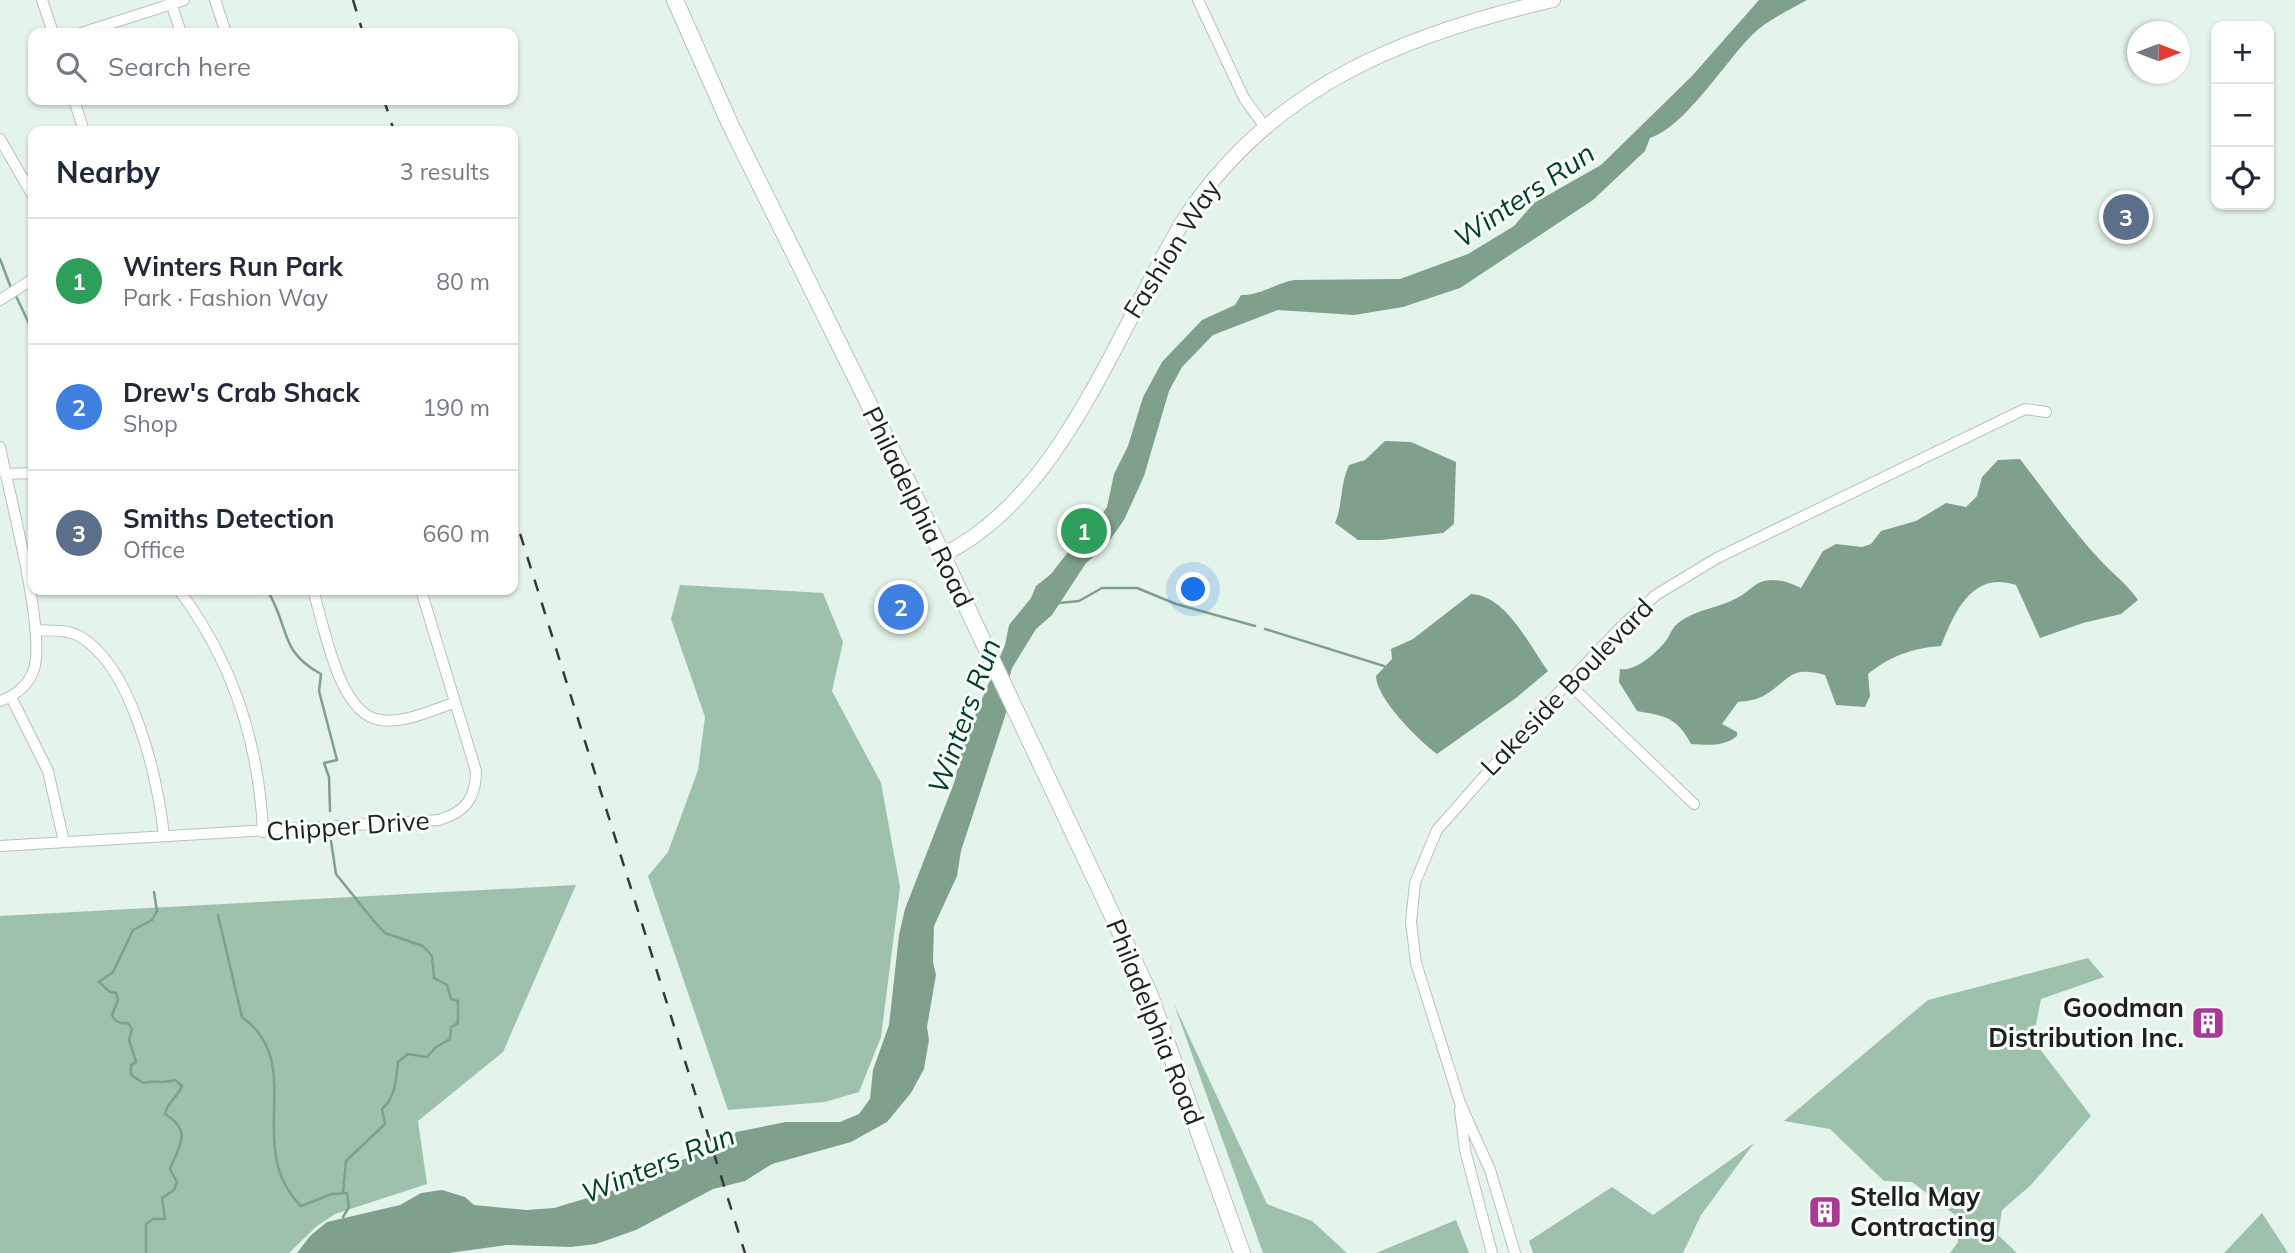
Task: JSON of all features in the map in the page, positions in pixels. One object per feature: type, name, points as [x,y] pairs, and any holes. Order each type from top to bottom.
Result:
[{"type":"main road","name":"Philadelphia Road","points":[[675,0],[730,124],[942,555],[1149,993],[1242,1253]]},
{"type":"street","points":[[43,0],[51,28]]},
{"type":"street","points":[[95,28],[170,2],[184,0]]},
{"type":"street","points":[[215,0],[224,28]]},
{"type":"street","points":[[1198,0],[1247,102],[1265,127]]},
{"type":"street","name":"Fashion Way","points":[[942,555],[983,531],[1026,490],[1074,419],[1187,215],[1214,178],[1265,127],[1323,84],[1371,57],[1460,25],[1553,0]]},
{"type":"street","points":[[170,2],[179,28]]},
{"type":"street","points":[[76,105],[82,126]]},
{"type":"street","points":[[0,139],[28,187]]},
{"type":"street","points":[[0,300],[28,281]]},
{"type":"street","name":"Lakeside Boulevard","points":[[1515,1253],[1485,1157],[1460,1103],[1416,964],[1411,922],[1415,883],[1425,853],[1450,813],[1637,610],[1683,577],[2025,409],[2046,412]]},
{"type":"street","points":[[0,447],[28,590]]},
{"type":"street","points":[[5,474],[28,473]]},
{"type":"street","points":[[29,595],[36,630],[33,671],[23,687],[6,699],[47,771],[64,842]]},
{"type":"street","points":[[182,595],[217,650],[245,716],[257,759],[263,832]]},
{"type":"street","points":[[315,595],[344,691],[362,712],[382,721],[393,720],[454,703]]},
{"type":"street","name":"Chipper Drive","points":[[0,846],[439,820],[459,811],[473,796],[476,771],[422,595]]},
{"type":"street","points":[[36,630],[77,635],[94,648],[109,668],[124,693],[149,748],[158,784],[164,836]]},
{"type":"street","points":[[1568,683],[1694,804]]},
{"type":"street","name":"Lakeside Boulevard","points":[[1460,1103],[1465,1150],[1492,1253]]},
{"type":"shaded area","points":[[1759,0],[1807,0],[1771,20],[1752,35],[1691,108],[1663,132],[1650,138],[1645,151],[1593,200],[1460,288],[1403,307],[1354,315],[1278,310],[1213,335],[1182,367],[1169,391],[1144,476],[1124,520],[1105,547],[1086,563],[1052,615],[1036,629],[1012,668],[1006,713],[961,851],[957,876],[934,926],[933,962],[936,975],[927,1027],[929,1040],[924,1069],[911,1093],[887,1122],[851,1142],[772,1164],[745,1181],[713,1189],[636,1230],[596,1244],[571,1247],[507,1245],[449,1253],[297,1253],[310,1236],[327,1222],[400,1205],[421,1193],[442,1190],[465,1197],[474,1205],[527,1210],[554,1208],[656,1176],[672,1164],[699,1153],[727,1147],[736,1132],[786,1122],[840,1122],[859,1114],[870,1099],[873,1070],[889,1025],[899,935],[905,909],[954,783],[965,739],[1005,645],[1009,625],[1031,598],[1036,586],[1051,574],[1075,543],[1092,529],[1107,507],[1114,474],[1128,446],[1143,397],[1162,362],[1202,320],[1235,305],[1241,295],[1254,294],[1294,280],[1400,279],[1468,254],[1514,226],[1534,203],[1601,165],[1692,76]]},
{"type":"shaded area","points":[[1385,441],[1411,442],[1456,462],[1454,524],[1443,533],[1358,540],[1335,523],[1349,465],[1365,460]]},
{"type":"shaded area","points":[[2020,459],[2080,537],[2138,600],[2121,614],[2083,623],[2040,638],[2016,585],[2001,582],[1988,584],[1976,589],[1959,608],[1941,646],[1902,654],[1868,674],[1870,696],[1865,707],[1836,705],[1825,675],[1813,672],[1797,673],[1762,697],[1738,702],[1722,724],[1737,732],[1737,736],[1727,742],[1715,744],[1691,744],[1681,728],[1669,719],[1637,711],[1619,682],[1620,669],[1632,668],[1650,657],[1683,619],[1741,596],[1764,581],[1782,581],[1801,588],[1823,551],[1836,544],[1862,547],[1871,544],[1881,531],[1916,521],[1946,503],[1966,507],[1977,496],[1982,477],[1998,460]]},
{"type":"shaded area","points":[[680,585],[823,593],[843,642],[832,691],[881,783],[900,887],[881,1037],[859,1092],[825,1102],[728,1110],[648,876],[668,852],[698,770],[705,717],[671,619]]},
{"type":"shaded area","points":[[1471,594],[1484,597],[1506,612],[1548,671],[1516,698],[1437,754],[1391,707],[1383,696],[1376,676],[1392,659],[1391,649],[1413,639]]},
{"type":"shaded area","points":[[576,885],[503,1052],[418,1121],[427,1184],[335,1214],[317,1226],[289,1253],[0,1253],[0,916]]},
{"type":"shaded area","points":[[2088,958],[2104,977],[2041,999],[2033,1040],[2091,1116],[2031,1185],[2002,1210],[1998,1235],[2017,1253],[1950,1253],[1958,1242],[1955,1215],[1912,1182],[1884,1181],[1830,1129],[1784,1121],[1928,1000]]},
{"type":"shaded area","points":[[1174,1004],[1267,1204],[1312,1221],[1347,1253],[1263,1253]]},
{"type":"shaded area","points":[[1754,1143],[1701,1215],[1683,1253],[1533,1253],[1529,1241],[1612,1187],[1653,1215]]},
{"type":"shaded area","points":[[2262,1213],[2288,1253],[2224,1253]]},
{"type":"shaded area","points":[[1456,1220],[1469,1253],[1376,1253]]},
{"type":"waterway","points":[[0,259],[11,288]]},
{"type":"waterway","points":[[15,294],[28,321]]},
{"type":"waterway","points":[[1059,603],[1079,601],[1102,588],[1137,588],[1176,604],[1255,626]]},
{"type":"waterway","points":[[270,595],[291,647],[307,665],[321,674],[319,691],[337,760],[324,763],[329,777],[330,811]]},
{"type":"waterway","points":[[1265,629],[1384,666]]},
{"type":"waterway","points":[[331,841],[336,874],[385,933],[423,946],[432,956],[434,978],[447,985],[451,999],[458,1001],[458,1023],[451,1027],[450,1039],[436,1047],[427,1057],[408,1054],[398,1062],[393,1093],[382,1109],[385,1124],[346,1161],[343,1193]]},
{"type":"waterway","points":[[146,1253],[146,1224],[153,1219],[165,1219],[162,1198],[174,1190],[177,1182],[170,1169],[180,1146],[181,1133],[174,1120],[165,1114],[182,1086],[175,1080],[143,1083],[131,1075],[131,1065],[136,1062],[129,1040],[132,1029],[128,1023],[118,1022],[113,1018],[118,1000],[116,993],[110,992],[99,982],[113,972],[133,930],[152,920],[157,911],[154,892]]},
{"type":"waterway","points":[[218,915],[242,1017],[261,1036],[271,1058],[276,1158],[284,1183],[301,1206],[332,1194],[347,1193],[349,1207],[343,1217]]},
{"type":"railway","points":[[353,0],[361,28]]},
{"type":"railway","points":[[386,105],[392,126]]},
{"type":"railway","points":[[518,527],[745,1253]]},
{"type":"place","name":"Smiths Detection","points":[[2126,217]]},
{"type":"place","name":"Winters Run Park","points":[[1084,531]]},
{"type":"place","name":"Drew's Crab Shack","points":[[901,607]]},
{"type":"place","name":"Goodman Distribution Inc.","points":[[2208,1023]]},
{"type":"place","name":"Stella May Contracting","points":[[1825,1212]]},
{"type":"water label","name":"Winters Run","points":[[1524,195]]},
{"type":"water label","name":"Winters Run","points":[[964,716]]},
{"type":"water label","name":"Winters Run","points":[[658,1164]]}]
